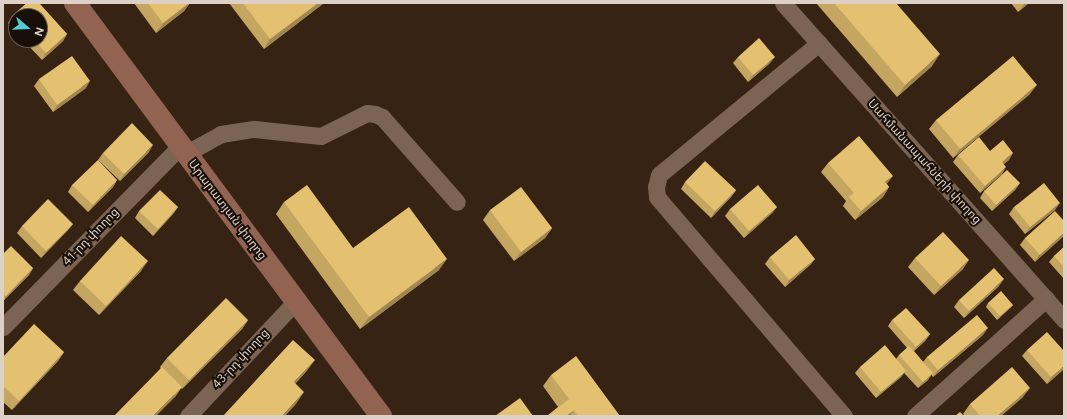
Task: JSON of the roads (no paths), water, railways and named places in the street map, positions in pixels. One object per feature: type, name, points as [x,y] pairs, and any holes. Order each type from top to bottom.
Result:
[{"type":"main road","name":"Արարատյան փողոց","points":[[75,3],[182,151],[381,416]]},
{"type":"street","name":"Սահմանապահների փողոց","points":[[783,3],[1064,320]]},
{"type":"street","points":[[819,43],[659,175],[656,192],[657,198],[844,416]]},
{"type":"street","name":"41-րդ փողոց","points":[[3,327],[182,151],[221,134],[254,130],[321,136],[367,113],[375,114],[382,117],[457,202]]},
{"type":"street","points":[[916,416],[1046,299]]},
{"type":"street","name":"43-րդ փողոց","points":[[188,416],[295,302]]}]
